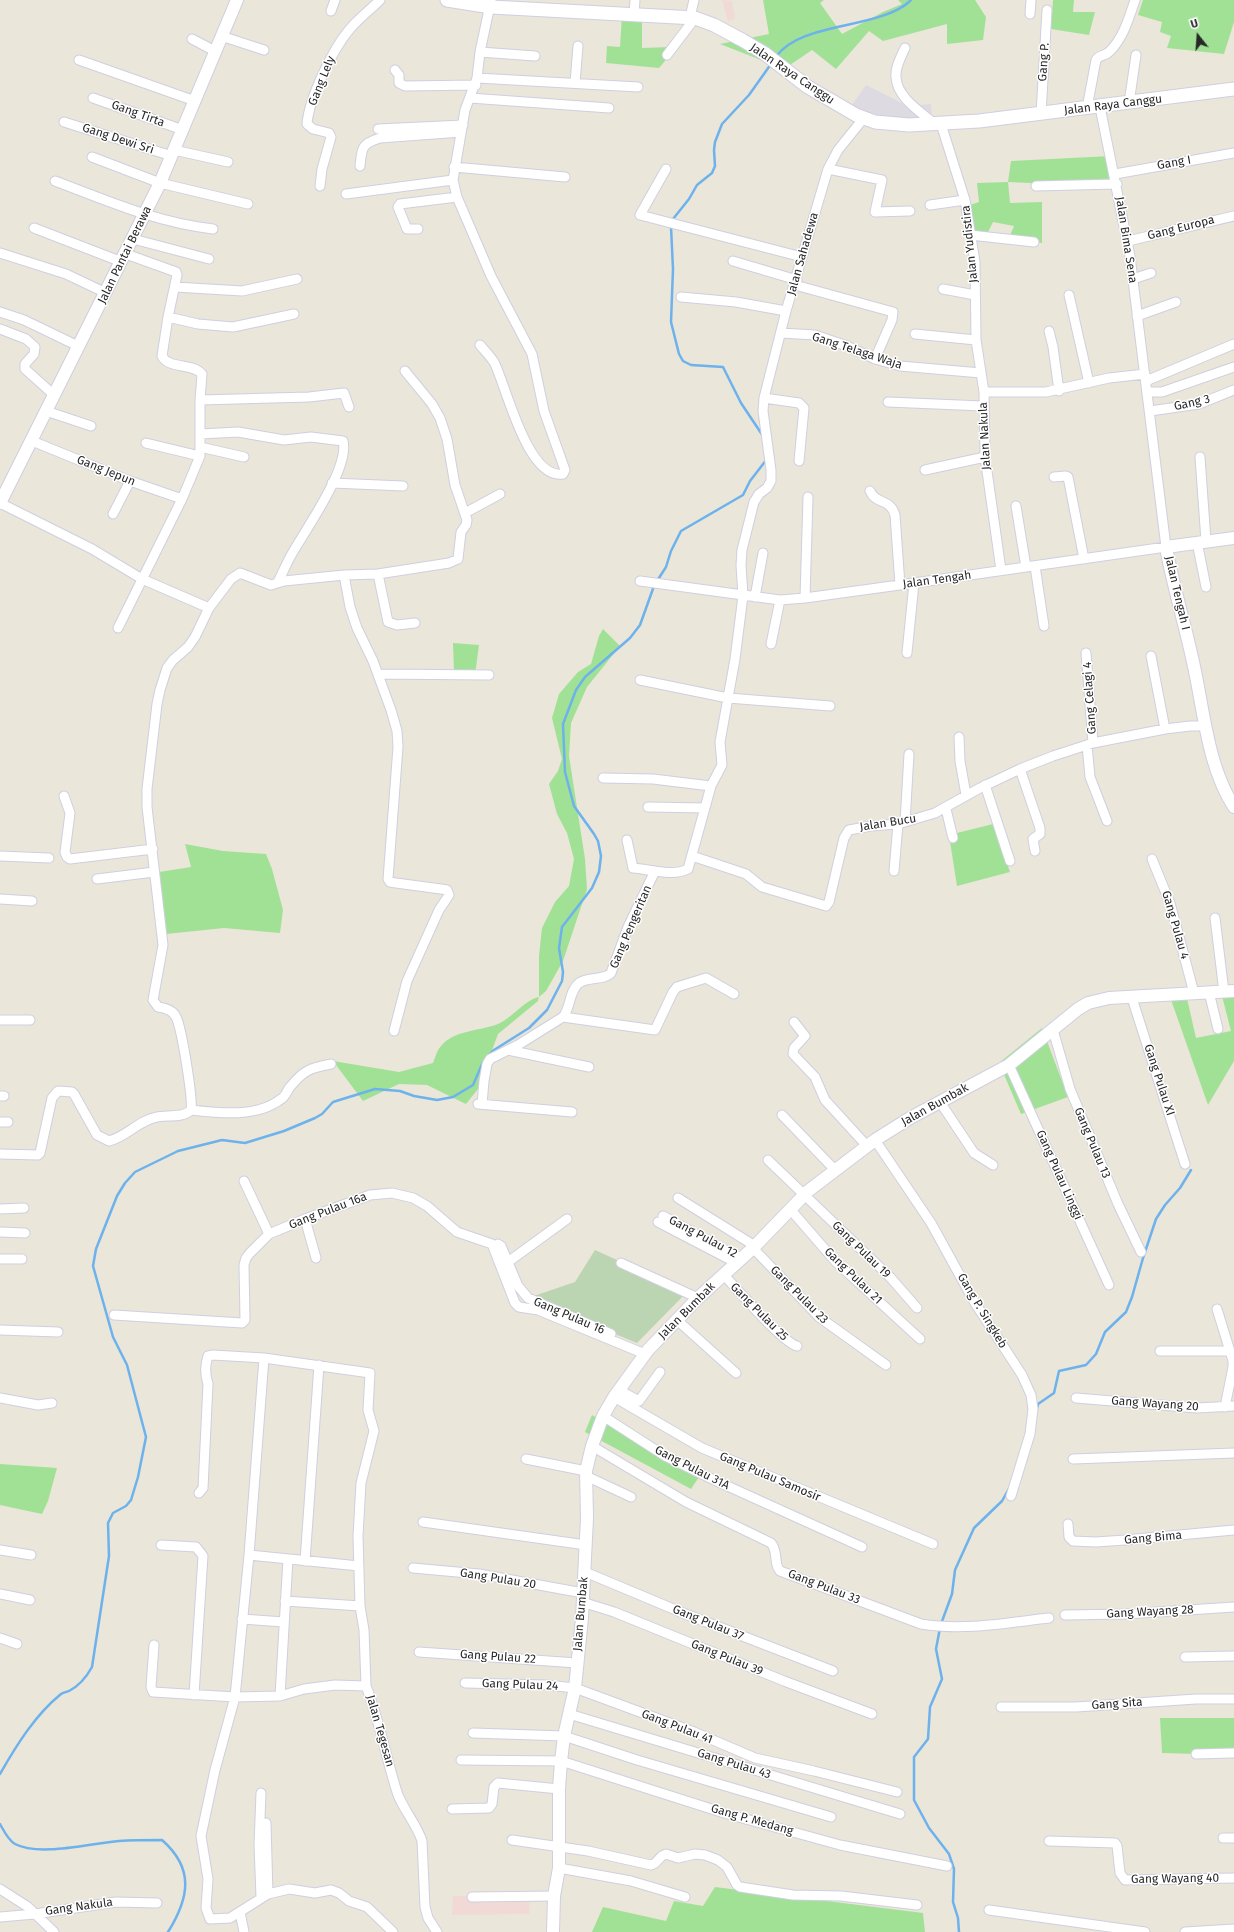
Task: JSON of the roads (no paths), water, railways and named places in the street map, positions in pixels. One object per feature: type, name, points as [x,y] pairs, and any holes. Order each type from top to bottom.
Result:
[{"type":"main road","name":"Jalan Raya Canggu","points":[[446,0],[693,17],[723,30],[764,53],[808,87],[863,119],[887,123],[938,124],[1100,107],[1234,89]]},
{"type":"street","name":"Jalan Pantai Berawa","points":[[1,499],[32,441],[78,346],[145,215],[183,130],[236,0]]},
{"type":"street","points":[[331,11],[335,0]]},
{"type":"street","name":"Gang Lely","points":[[320,186],[322,169],[331,137],[329,133],[313,129],[307,124],[314,96],[336,47],[350,28],[380,0]]},
{"type":"street","points":[[634,14],[635,0]]},
{"type":"street","points":[[667,55],[693,17],[694,0]]},
{"type":"street","points":[[1030,14],[1031,0]]},
{"type":"street","points":[[1087,108],[1096,60],[1109,53],[1128,24],[1134,0]]},
{"type":"street","points":[[480,345],[489,355],[497,368],[526,444],[546,469],[558,474],[563,474],[565,470],[544,411],[532,354],[490,276],[457,197],[453,180],[454,167],[462,128],[470,98],[477,82],[480,52],[491,3]]},
{"type":"street","name":"Gang P.","points":[[1040,114],[1047,10]]},
{"type":"street","points":[[221,36],[264,50]]},
{"type":"street","points":[[192,39],[215,51]]},
{"type":"street","points":[[575,83],[578,46]]},
{"type":"street","points":[[905,48],[898,66],[896,77],[899,89],[909,102],[938,124]]},
{"type":"street","points":[[480,52],[535,56]]},
{"type":"street","points":[[1130,103],[1136,56]]},
{"type":"street","points":[[80,60],[195,101]]},
{"type":"street","points":[[395,70],[399,74],[399,83],[405,86],[477,82],[575,83],[638,87]]},
{"type":"street","name":"Gang Tirta","points":[[93,98],[183,130]]},
{"type":"street","points":[[470,98],[609,108]]},
{"type":"street","name":"Jalan Bima Sena","points":[[1100,107],[1128,241],[1145,377]]},
{"type":"street","name":"Jalan Sahadewa","points":[[743,596],[741,565],[742,550],[754,502],[759,494],[767,488],[771,481],[771,470],[762,411],[764,398],[782,333],[786,311],[796,282],[828,169],[838,150],[863,119]]},
{"type":"street","name":"Gang Dewi Sri","points":[[64,122],[173,153],[228,162]]},
{"type":"street","name":"Jalan Yudistira","points":[[938,124],[966,200],[974,262],[976,340],[984,392]]},
{"type":"street","points":[[378,129],[462,128]]},
{"type":"street","points":[[360,166],[362,148],[367,142],[380,138],[462,128]]},
{"type":"street","name":"Gang I","points":[[1115,174],[1234,153]]},
{"type":"street","points":[[92,157],[160,183],[248,204]]},
{"type":"street","points":[[454,167],[565,177]]},
{"type":"street","points":[[666,168],[640,215],[802,257]]},
{"type":"street","points":[[828,169],[882,180],[875,212],[910,211]]},
{"type":"street","points":[[346,194],[453,180]]},
{"type":"street","points":[[55,181],[145,215],[172,223],[213,229]]},
{"type":"street","points":[[1036,186],[1117,184]]},
{"type":"street","points":[[418,229],[407,229],[398,207],[400,204],[457,197]]},
{"type":"street","points":[[930,205],[966,200]]},
{"type":"street","name":"Gang Europa","points":[[1128,241],[1234,216]]},
{"type":"street","points":[[34,228],[124,258],[174,270],[177,275],[168,317],[162,353],[163,359],[200,371],[202,378],[200,400],[200,452],[182,499],[118,628]]},
{"type":"street","points":[[970,235],[1034,242]]},
{"type":"street","points":[[133,239],[209,259]]},
{"type":"street","points":[[0,253],[66,274],[106,293]]},
{"type":"street","points":[[733,261],[893,312],[892,320],[875,359]]},
{"type":"street","points":[[1133,279],[1151,273]]},
{"type":"street","points":[[175,287],[242,291],[297,279]]},
{"type":"street","points":[[943,289],[975,295]]},
{"type":"street","points":[[1069,295],[1089,383]]},
{"type":"street","points":[[681,297],[736,302],[786,311]]},
{"type":"street","points":[[1138,316],[1176,302]]},
{"type":"street","points":[[0,312],[24,320],[78,346]]},
{"type":"street","points":[[168,317],[198,324],[233,327],[294,314]]},
{"type":"street","points":[[0,329],[26,339],[35,347],[34,354],[25,364],[26,370],[54,395]]},
{"type":"street","points":[[1049,331],[1059,391]]},
{"type":"street","name":"Gang Telaga Waja","points":[[782,333],[815,335],[847,346],[875,359],[900,366],[981,373]]},
{"type":"street","points":[[915,334],[976,340]]},
{"type":"street","points":[[1145,377],[1234,344]]},
{"type":"street","points":[[1147,392],[1162,392],[1234,366]]},
{"type":"street","points":[[191,1110],[185,1056],[176,1016],[166,1009],[158,1008],[153,1000],[163,945],[147,807],[147,789],[160,690],[168,668],[195,637],[209,608],[231,579],[240,573],[249,575],[267,584],[344,575],[378,574],[449,563],[458,559],[461,532],[466,523],[465,513],[455,485],[447,439],[440,418],[432,404],[405,371]]},
{"type":"street","name":"Jalan Nakula","points":[[1001,570],[985,457],[983,406],[984,392],[1059,391],[1123,375],[1145,377]]},
{"type":"street","name":"Jalan Tengah I","points":[[1145,377],[1166,547],[1193,661],[1205,726],[1223,788],[1234,807]]},
{"type":"street","name":"Gang 3","points":[[1150,411],[1199,404],[1234,390]]},
{"type":"street","points":[[200,400],[308,397],[340,393],[345,395],[349,407]]},
{"type":"street","points":[[764,398],[799,403],[804,408],[799,461]]},
{"type":"street","points":[[888,402],[983,406]]},
{"type":"street","points":[[46,411],[91,426]]},
{"type":"street","points":[[200,434],[238,432],[284,440],[312,437],[341,440],[344,444],[342,459],[316,516],[292,554],[278,582]]},
{"type":"street","name":"Gang Jepun","points":[[32,441],[130,481],[182,499]]},
{"type":"street","points":[[146,443],[200,452],[244,457]]},
{"type":"street","points":[[925,470],[985,457]]},
{"type":"street","points":[[1200,457],[1202,542],[1206,587]]},
{"type":"street","points":[[1054,477],[1068,477],[1084,559]]},
{"type":"street","points":[[114,514],[130,481]]},
{"type":"street","points":[[332,482],[403,486]]},
{"type":"street","points":[[870,491],[874,498],[889,504],[895,515],[900,585]]},
{"type":"street","points":[[465,513],[500,494]]},
{"type":"street","points":[[805,598],[808,497]]},
{"type":"street","points":[[1,499],[92,549],[142,579],[209,608]]},
{"type":"street","points":[[1016,506],[1044,626]]},
{"type":"street","name":"Jalan Tengah","points":[[640,581],[780,600],[914,584],[1001,570],[1234,538]]},
{"type":"street","points":[[755,597],[763,553]]},
{"type":"street","points":[[378,574],[388,622],[397,625],[415,623]]},
{"type":"street","points":[[344,575],[350,607],[357,628],[379,674],[397,731],[398,747],[388,879],[390,882],[446,890],[449,895],[439,910],[407,981],[394,1031]]},
{"type":"street","points":[[907,653],[914,584]]},
{"type":"street","name":"Gang Pengeritan","points":[[626,840],[632,867],[655,871],[688,869],[711,786],[722,765],[720,742],[735,659],[743,596]]},
{"type":"street","points":[[771,644],[780,600]]},
{"type":"street","name":"Gang Celagi 4","points":[[1086,653],[1090,777],[1107,821]]},
{"type":"street","points":[[1151,656],[1165,729]]},
{"type":"street","points":[[379,674],[489,675]]},
{"type":"street","points":[[640,680],[728,698],[830,706]]},
{"type":"street","name":"Jalan Bucu","points":[[692,856],[746,874],[762,887],[826,906],[829,902],[846,834],[856,828],[901,823],[946,809],[985,785],[1053,756],[1090,744],[1165,729],[1205,726]]},
{"type":"street","points":[[959,737],[960,761],[966,796]]},
{"type":"street","points":[[894,871],[909,754]]},
{"type":"street","points":[[1020,770],[1040,828],[1040,834],[1033,839],[1035,851]]},
{"type":"street","points":[[603,778],[653,779],[711,786]]},
{"type":"street","points":[[985,785],[1010,861]]},
{"type":"street","points":[[64,796],[70,813],[65,852],[70,859],[153,849]]},
{"type":"street","points":[[648,807],[704,808]]},
{"type":"street","points":[[946,809],[953,838]]},
{"type":"street","points":[[0,856],[49,858]]},
{"type":"street","name":"Gang Pulau 4","points":[[1152,859],[1170,903],[1194,993]]},
{"type":"street","name":"Gang Pengeritan","points":[[563,1016],[568,1011],[575,987],[578,983],[589,979],[605,977],[611,973],[628,927],[655,871]]},
{"type":"street","points":[[97,879],[154,872]]},
{"type":"street","points":[[0,899],[32,901]]},
{"type":"street","points":[[1216,918],[1229,992]]},
{"type":"street","points":[[572,1112],[479,1104],[487,1064],[494,1056],[508,1050],[563,1016],[655,1030],[673,992],[677,987],[706,978],[719,984],[734,994]]},
{"type":"street","points":[[1209,992],[1218,1029]]},
{"type":"street","name":"Jalan Bumbak","points":[[553,1932],[554,1896],[559,1868],[559,1789],[561,1761],[564,1736],[574,1688],[585,1572],[586,1473],[592,1446],[604,1416],[616,1394],[647,1352],[698,1298],[740,1261],[804,1195],[871,1143],[940,1102],[1009,1065],[1078,1009],[1088,1003],[1108,998],[1229,992]]},
{"type":"street","name":"Gang Pulau XI","points":[[1132,998],[1185,1164]]},
{"type":"street","points":[[0,1020],[30,1020]]},
{"type":"street","name":"Gang P. Singkeb","points":[[794,1022],[805,1036],[794,1048],[793,1054],[815,1077],[825,1100],[871,1143],[931,1223],[975,1303],[1022,1375],[1031,1395],[1033,1409],[1030,1434],[1011,1496]]},
{"type":"street","name":"Gang Pulau 13","points":[[1053,1030],[1070,1089],[1118,1204],[1142,1252]]},
{"type":"street","points":[[508,1050],[589,1067]]},
{"type":"street","points":[[0,1154],[38,1155],[40,1153],[52,1098],[58,1091],[72,1092],[74,1094],[97,1135],[108,1141],[120,1137],[150,1118],[185,1114],[191,1110],[246,1112],[272,1105],[282,1099],[304,1072],[310,1068],[331,1064]]},
{"type":"street","name":"Gang Pulau Linggi","points":[[1009,1065],[1109,1285]]},
{"type":"street","points":[[940,1102],[974,1153],[993,1164]]},
{"type":"street","points":[[782,1115],[835,1170]]},
{"type":"street","name":"Gang Pulau 19","points":[[768,1160],[890,1277],[917,1308]]},
{"type":"street","points":[[114,1316],[242,1323],[245,1320],[244,1278],[246,1258],[270,1234],[244,1181]]},
{"type":"street","name":"Gang Pulau 16a","points":[[270,1234],[305,1218],[377,1193],[392,1193],[413,1198],[427,1206],[457,1232],[492,1244],[515,1303],[519,1307],[538,1310],[647,1352]]},
{"type":"street","name":"Gang Pulau 23","points":[[678,1198],[754,1247],[819,1317],[886,1365]]},
{"type":"street","points":[[0,1209],[24,1208]]},
{"type":"street","name":"Gang Pulau 21","points":[[790,1209],[836,1262],[920,1338]]},
{"type":"street","points":[[305,1218],[316,1258]]},
{"type":"street","points":[[508,1262],[567,1219]]},
{"type":"street","name":"Gang Pulau 12","points":[[660,1219],[740,1261]]},
{"type":"street","points":[[0,1232],[25,1233]]},
{"type":"street","name":"Gang Pulau 16","points":[[498,1244],[501,1246],[518,1286],[528,1298],[647,1352]]},
{"type":"street","points":[[0,1258],[22,1259]]},
{"type":"street","points":[[621,1263],[698,1298]]},
{"type":"street","name":"Gang Pulau 25","points":[[724,1275],[774,1328],[791,1343],[797,1346]]},
{"type":"street","points":[[1217,1309],[1233,1367],[1229,1406]]},
{"type":"street","points":[[677,1320],[736,1373]]},
{"type":"street","points":[[0,1330],[58,1332]]},
{"type":"street","points":[[1160,1351],[1229,1351]]},
{"type":"street","points":[[199,1494],[203,1488],[208,1384],[206,1377],[206,1362],[208,1356],[264,1358],[319,1364],[370,1373],[368,1410],[374,1431],[361,1483],[358,1536],[360,1606],[364,1630],[366,1686]]},
{"type":"street","points":[[264,1358],[249,1555],[236,1697],[215,1770],[201,1836],[208,1879],[206,1908],[210,1918],[230,1918],[264,1896],[289,1889],[315,1893],[324,1890],[336,1891],[349,1901],[367,1907],[393,1932]]},
{"type":"street","points":[[305,1561],[319,1364]]},
{"type":"street","points":[[616,1394],[639,1401],[660,1372]]},
{"type":"street","name":"Gang Pulau Samosir","points":[[616,1394],[702,1448],[933,1544]]},
{"type":"street","points":[[0,1398],[38,1405],[52,1403]]},
{"type":"street","name":"Gang Wayang 20","points":[[1076,1398],[1197,1408],[1229,1406]]},
{"type":"street","name":"Gang Pulau 31A","points":[[604,1416],[665,1456],[785,1513],[862,1547]]},
{"type":"street","name":"Gang Pulau 33","points":[[592,1446],[686,1502],[771,1543],[777,1553],[777,1565],[780,1570],[921,1624],[970,1627],[1049,1618]]},
{"type":"street","points":[[1073,1459],[1234,1453]]},
{"type":"street","points":[[526,1459],[586,1473],[631,1497]]},
{"type":"street","points":[[423,1522],[586,1545]]},
{"type":"street","name":"Gang Bima","points":[[1068,1524],[1069,1536],[1072,1541],[1096,1542],[1234,1530]]},
{"type":"street","points":[[161,1545],[196,1547],[203,1556],[194,1695]]},
{"type":"street","points":[[0,1550],[31,1556]]},
{"type":"street","points":[[249,1555],[359,1566]]},
{"type":"street","points":[[280,1696],[288,1559]]},
{"type":"street","name":"Gang Pulau 20","points":[[413,1568],[479,1574],[582,1598]]},
{"type":"street","name":"Gang Pulau 37","points":[[585,1572],[683,1613],[833,1671]]},
{"type":"street","points":[[0,1594],[30,1600]]},
{"type":"street","name":"Gang Pulau 39","points":[[582,1598],[784,1681],[872,1714]]},
{"type":"street","points":[[285,1601],[360,1606]]},
{"type":"street","name":"Gang Wayang 28","points":[[1065,1615],[1126,1614],[1234,1607]]},
{"type":"street","points":[[242,1619],[284,1622]]},
{"type":"street","points":[[0,1638],[17,1644]]},
{"type":"street","name":"Jalan Tegesan","points":[[154,1645],[151,1687],[153,1692],[236,1697],[280,1696],[304,1688],[327,1686],[366,1686],[375,1709],[380,1734],[398,1794],[404,1809],[419,1831],[422,1841],[425,1907],[428,1918],[437,1932]]},
{"type":"street","name":"Gang Pulau 22","points":[[419,1652],[577,1663]]},
{"type":"street","points":[[1185,1657],[1234,1656]]},
{"type":"street","name":"Gang Pulau 24","points":[[465,1682],[547,1685],[574,1688]]},
{"type":"street","name":"Gang Pulau 41","points":[[574,1688],[694,1732],[754,1758],[814,1771],[897,1792]]},
{"type":"street","name":"Gang Sita","points":[[1001,1707],[1076,1707],[1196,1699],[1234,1699]]},
{"type":"street","name":"Gang Pulau 43","points":[[569,1714],[900,1814]]},
{"type":"street","points":[[473,1733],[564,1736],[637,1760],[831,1817]]},
{"type":"street","points":[[1196,1754],[1234,1753]]},
{"type":"street","name":"Gang P. Medang","points":[[461,1760],[561,1761],[724,1812],[840,1845],[947,1866]]},
{"type":"street","points":[[452,1809],[489,1808],[492,1804],[494,1787],[498,1783],[559,1789]]},
{"type":"street","points":[[261,1793],[259,1846],[264,1896]]},
{"type":"street","points":[[264,1896],[266,1823]]},
{"type":"street","points":[[1223,1838],[1234,1838]]},
{"type":"street","points":[[512,1840],[600,1853],[651,1865],[655,1864],[659,1857],[666,1854],[678,1858],[695,1854],[705,1854],[718,1860],[727,1867],[737,1885],[740,1887],[793,1895],[841,1896],[917,1905]]},
{"type":"street","name":"Gang Wayang 40","points":[[1049,1841],[1115,1843],[1117,1846],[1120,1874],[1125,1880],[1234,1878]]},
{"type":"street","points":[[559,1868],[631,1881],[685,1897]]},
{"type":"street","points":[[0,1890],[19,1900],[54,1932]]},
{"type":"street","points":[[472,1897],[554,1896]]},
{"type":"street","name":"Gang Nakula","points":[[0,1917],[35,1914],[116,1902],[158,1903]]},
{"type":"street","points":[[989,1910],[1145,1932]]},
{"type":"street","points":[[240,1912],[244,1932]]},
{"type":"street","points":[[1185,1932],[1234,1930]]},
{"type":"waterway","points":[[776,57],[787,45],[803,37],[881,16],[898,10],[911,0]]},
{"type":"waterway","points":[[763,436],[741,403],[723,367],[691,365],[683,361],[679,354],[671,322],[673,269],[671,227],[673,219],[689,199],[697,185],[712,173],[715,166],[715,142],[722,124],[749,95],[771,64]]},
{"type":"waterway","points":[[657,581],[666,567],[671,551],[681,531],[743,495],[750,481],[767,459]]},
{"type":"waterway","points":[[489,1055],[494,1050],[529,1028],[547,1010],[562,981],[563,972],[559,948],[562,927],[592,888],[599,872],[601,856],[598,841],[574,806],[565,772],[563,724],[576,690],[585,677],[630,638],[640,625],[654,586]]},
{"type":"waterway","points":[[0,1774],[19,1742],[34,1721],[61,1694],[73,1689],[79,1684],[92,1667],[109,1556],[108,1523],[113,1513],[126,1506],[131,1500],[138,1477],[146,1437],[127,1365],[113,1337],[93,1266],[96,1249],[117,1196],[125,1183],[135,1172],[178,1151],[222,1140],[245,1143],[284,1131],[322,1114],[333,1102],[375,1089],[400,1091],[414,1096],[437,1100],[453,1097],[473,1085],[483,1062]]},
{"type":"waterway","points":[[1037,1408],[1038,1404],[1054,1393],[1059,1371],[1086,1365],[1096,1354],[1105,1332],[1126,1312],[1156,1219],[1165,1205],[1180,1188],[1191,1170]]},
{"type":"waterway","points":[[941,1624],[952,1594],[955,1570],[974,1528],[1002,1501],[1011,1485]]},
{"type":"waterway","points":[[940,1628],[936,1649],[942,1679],[930,1707],[928,1739],[914,1757],[914,1800],[929,1828],[949,1854],[954,1869],[953,1902],[958,1918],[959,1932]]},
{"type":"waterway","points":[[0,1824],[8,1838],[15,1844],[25,1848],[52,1849],[119,1841],[162,1840],[173,1851],[180,1862],[184,1873],[185,1884],[181,1907],[168,1932]]}]
